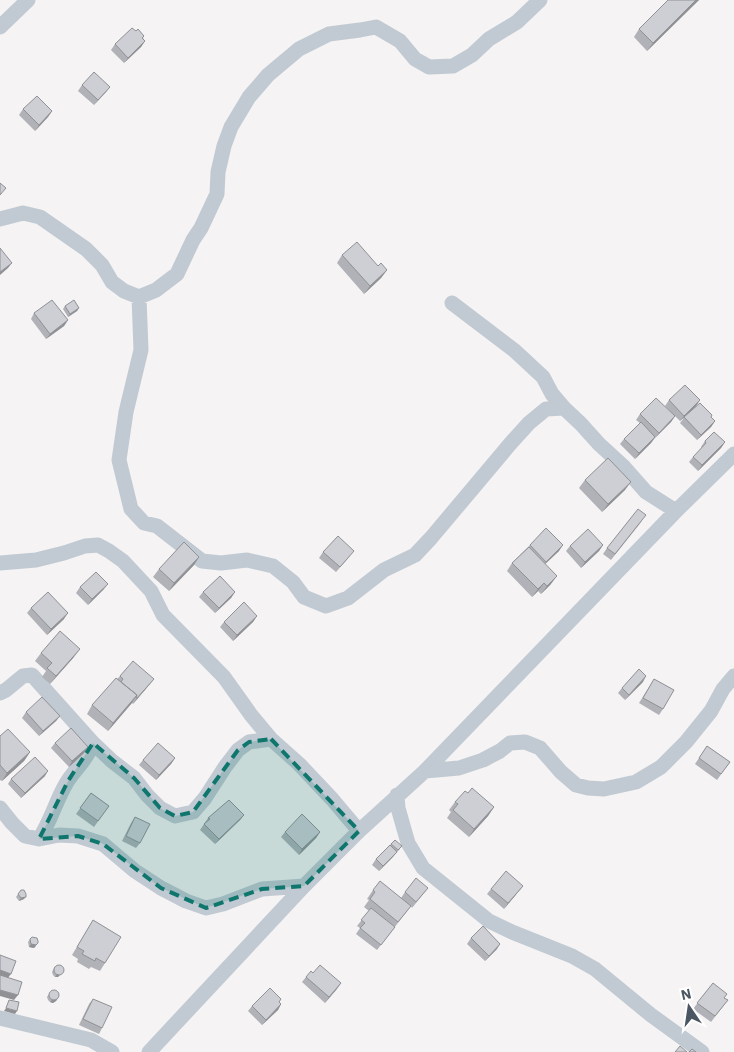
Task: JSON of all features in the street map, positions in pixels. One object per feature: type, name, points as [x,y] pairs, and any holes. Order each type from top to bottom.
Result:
[{"type":"street","points":[[0,28],[28,0]]},
{"type":"street","points":[[0,219],[23,213],[40,217],[86,248],[102,265],[112,282],[124,291],[139,297],[156,290],[177,274],[217,194],[218,172],[231,127],[249,97],[268,75],[299,49],[329,34],[376,26],[400,41],[415,59],[429,66],[453,66],[472,54],[489,39],[518,22],[540,0]]},
{"type":"street","points":[[139,297],[140,350],[126,412],[119,460],[131,509],[144,523],[157,526],[202,562],[221,564],[247,560],[274,566],[293,582],[304,597],[326,606],[348,598],[384,570],[415,555],[529,423],[546,409],[564,408]]},
{"type":"street","points":[[452,303],[515,351],[543,377],[552,394],[564,408],[646,492],[676,511]]},
{"type":"street","points":[[149,1052],[304,886],[359,831],[424,771],[676,511],[734,454]]},
{"type":"street","points":[[0,564],[36,560],[85,546],[98,545],[123,561],[152,591],[163,615],[224,678],[271,739],[299,764],[359,831]]},
{"type":"street","points":[[0,693],[23,676],[32,675],[93,743],[134,778],[160,808],[175,816],[192,812],[205,798],[238,750],[249,742],[271,739]]},
{"type":"street","points":[[424,771],[459,768],[482,760],[510,743],[525,742],[540,748],[561,772],[576,785],[604,789],[636,782],[661,767],[686,742],[711,711],[734,676]]},
{"type":"street","points":[[39,839],[47,828],[59,797],[68,781],[90,752],[93,743]]},
{"type":"street","points":[[398,795],[398,808],[408,843],[423,868],[489,921],[572,956],[595,969],[651,1015],[702,1052]]},
{"type":"street","points":[[0,808],[25,836],[39,839],[59,835],[78,836],[102,844],[135,871],[161,888],[186,901],[206,908],[223,904],[262,889],[304,886]]},
{"type":"street","points":[[0,1018],[91,1040],[112,1052]]},
{"type":"highlighted area","points":[[271,739],[359,831],[304,886],[262,889],[206,908],[161,888],[103,844],[78,836],[39,839],[68,781],[93,743],[134,778],[160,808],[175,816],[193,812],[238,750],[249,742]]},
{"type":"building","points":[[668,0],[696,0],[653,43],[639,29]]},
{"type":"building","points":[[132,28],[136,31],[138,29],[144,36],[142,38],[145,41],[128,58],[115,44]]},
{"type":"building","points":[[94,72],[110,87],[98,100],[82,85]]},
{"type":"building","points":[[37,96],[52,111],[39,125],[23,109]]},
{"type":"building","points":[[0,183],[6,188],[0,195]]},
{"type":"building","points":[[357,242],[378,266],[381,263],[387,270],[370,286],[342,255]]},
{"type":"building","points":[[0,248],[12,263],[0,272]]},
{"type":"building","points":[[52,300],[68,320],[50,334],[34,313]]},
{"type":"building","points":[[74,300],[79,308],[70,314],[65,306]]},
{"type":"building","points":[[685,385],[700,400],[684,416],[669,400]]},
{"type":"building","points":[[656,398],[675,416],[659,433],[640,414]]},
{"type":"building","points":[[700,403],[712,415],[711,417],[715,421],[701,435],[684,417]]},
{"type":"building","points":[[641,422],[655,437],[639,453],[624,439]]},
{"type":"building","points":[[714,432],[725,442],[702,465],[693,457]]},
{"type":"building","points":[[608,458],[631,482],[608,504],[585,480]]},
{"type":"building","points":[[638,509],[646,515],[615,554],[607,548]]},
{"type":"building","points":[[546,528],[563,545],[546,562],[530,545]]},
{"type":"building","points":[[588,529],[603,545],[585,562],[570,546]]},
{"type":"building","points":[[338,536],[354,551],[340,567],[323,552]]},
{"type":"building","points":[[184,542],[199,557],[174,583],[159,569]]},
{"type":"building","points":[[529,547],[557,576],[547,586],[544,583],[538,589],[512,563]]},
{"type":"building","points":[[96,572],[108,584],[92,599],[80,587]]},
{"type":"building","points":[[220,576],[235,592],[219,608],[203,592]]},
{"type":"building","points":[[48,592],[68,613],[51,629],[31,608]]},
{"type":"building","points":[[244,602],[257,616],[237,635],[224,622]]},
{"type":"building","points":[[60,631],[80,649],[56,676],[47,668],[52,663],[41,653]]},
{"type":"building","points":[[133,661],[154,679],[137,698],[137,695],[121,682],[123,679],[120,676]]},
{"type":"building","points":[[639,669],[646,676],[629,695],[622,688]]},
{"type":"building","points":[[116,678],[137,695],[113,723],[92,705]]},
{"type":"building","points":[[654,679],[674,690],[663,709],[643,698]]},
{"type":"building","points":[[42,697],[60,716],[43,731],[26,712]]},
{"type":"building","points":[[71,728],[88,747],[72,761],[55,743]]},
{"type":"building","points":[[8,729],[30,752],[7,773],[0,765],[0,736]]},
{"type":"building","points":[[158,743],[175,758],[159,775],[143,760]]},
{"type":"building","points":[[707,746],[730,762],[721,774],[699,758]]},
{"type":"building","points":[[35,757],[48,771],[25,793],[11,779]]},
{"type":"building","points":[[472,788],[494,807],[474,829],[453,810],[458,804],[455,802],[465,791],[468,793]]},
{"type":"building","points":[[91,793],[109,806],[98,821],[80,808]]},
{"type":"building","points":[[229,800],[244,815],[219,839],[204,824],[210,819],[208,818]]},
{"type":"building","points":[[302,814],[320,832],[302,849],[285,832]]},
{"type":"building","points":[[135,817],[150,824],[140,843],[126,836]]},
{"type":"building","points":[[395,840],[402,846],[398,850],[391,844]]},
{"type":"building","points":[[390,845],[397,852],[383,866],[376,859]]},
{"type":"building","points":[[506,871],[523,886],[508,903],[491,889]]},
{"type":"building","points":[[416,878],[428,888],[416,902],[405,892]]},
{"type":"building","points":[[380,881],[411,906],[398,922],[370,899],[375,892],[373,890]]},
{"type":"building","points":[[21,890],[24,890],[26,897],[21,898],[18,894]]},
{"type":"building","points":[[371,908],[395,927],[381,945],[360,928],[365,923],[361,920]]},
{"type":"building","points":[[93,920],[121,937],[105,963],[96,958],[95,961],[82,954],[84,951],[77,947]]},
{"type":"building","points":[[483,926],[500,944],[489,956],[471,938]]},
{"type":"building","points":[[32,937],[37,938],[38,943],[36,945],[31,944],[30,939]]},
{"type":"building","points":[[0,955],[16,961],[11,974],[0,970]]},
{"type":"building","points":[[59,965],[64,970],[59,975],[54,970]]},
{"type":"building","points":[[320,965],[341,983],[329,997],[306,977],[311,971],[313,973]]},
{"type":"building","points":[[0,975],[22,982],[18,995],[0,990]]},
{"type":"building","points":[[713,983],[727,994],[724,998],[728,1000],[715,1016],[697,1003]]},
{"type":"building","points":[[270,988],[281,999],[279,1002],[281,1004],[266,1020],[252,1006]]},
{"type":"building","points":[[52,990],[56,990],[59,995],[58,999],[52,1000],[49,997],[49,993]]},
{"type":"building","points":[[93,999],[112,1007],[102,1028],[83,1019]]},
{"type":"building","points":[[9,1000],[19,1002],[17,1011],[6,1008]]},
{"type":"building","points":[[680,1046],[687,1052],[675,1052]]}]
